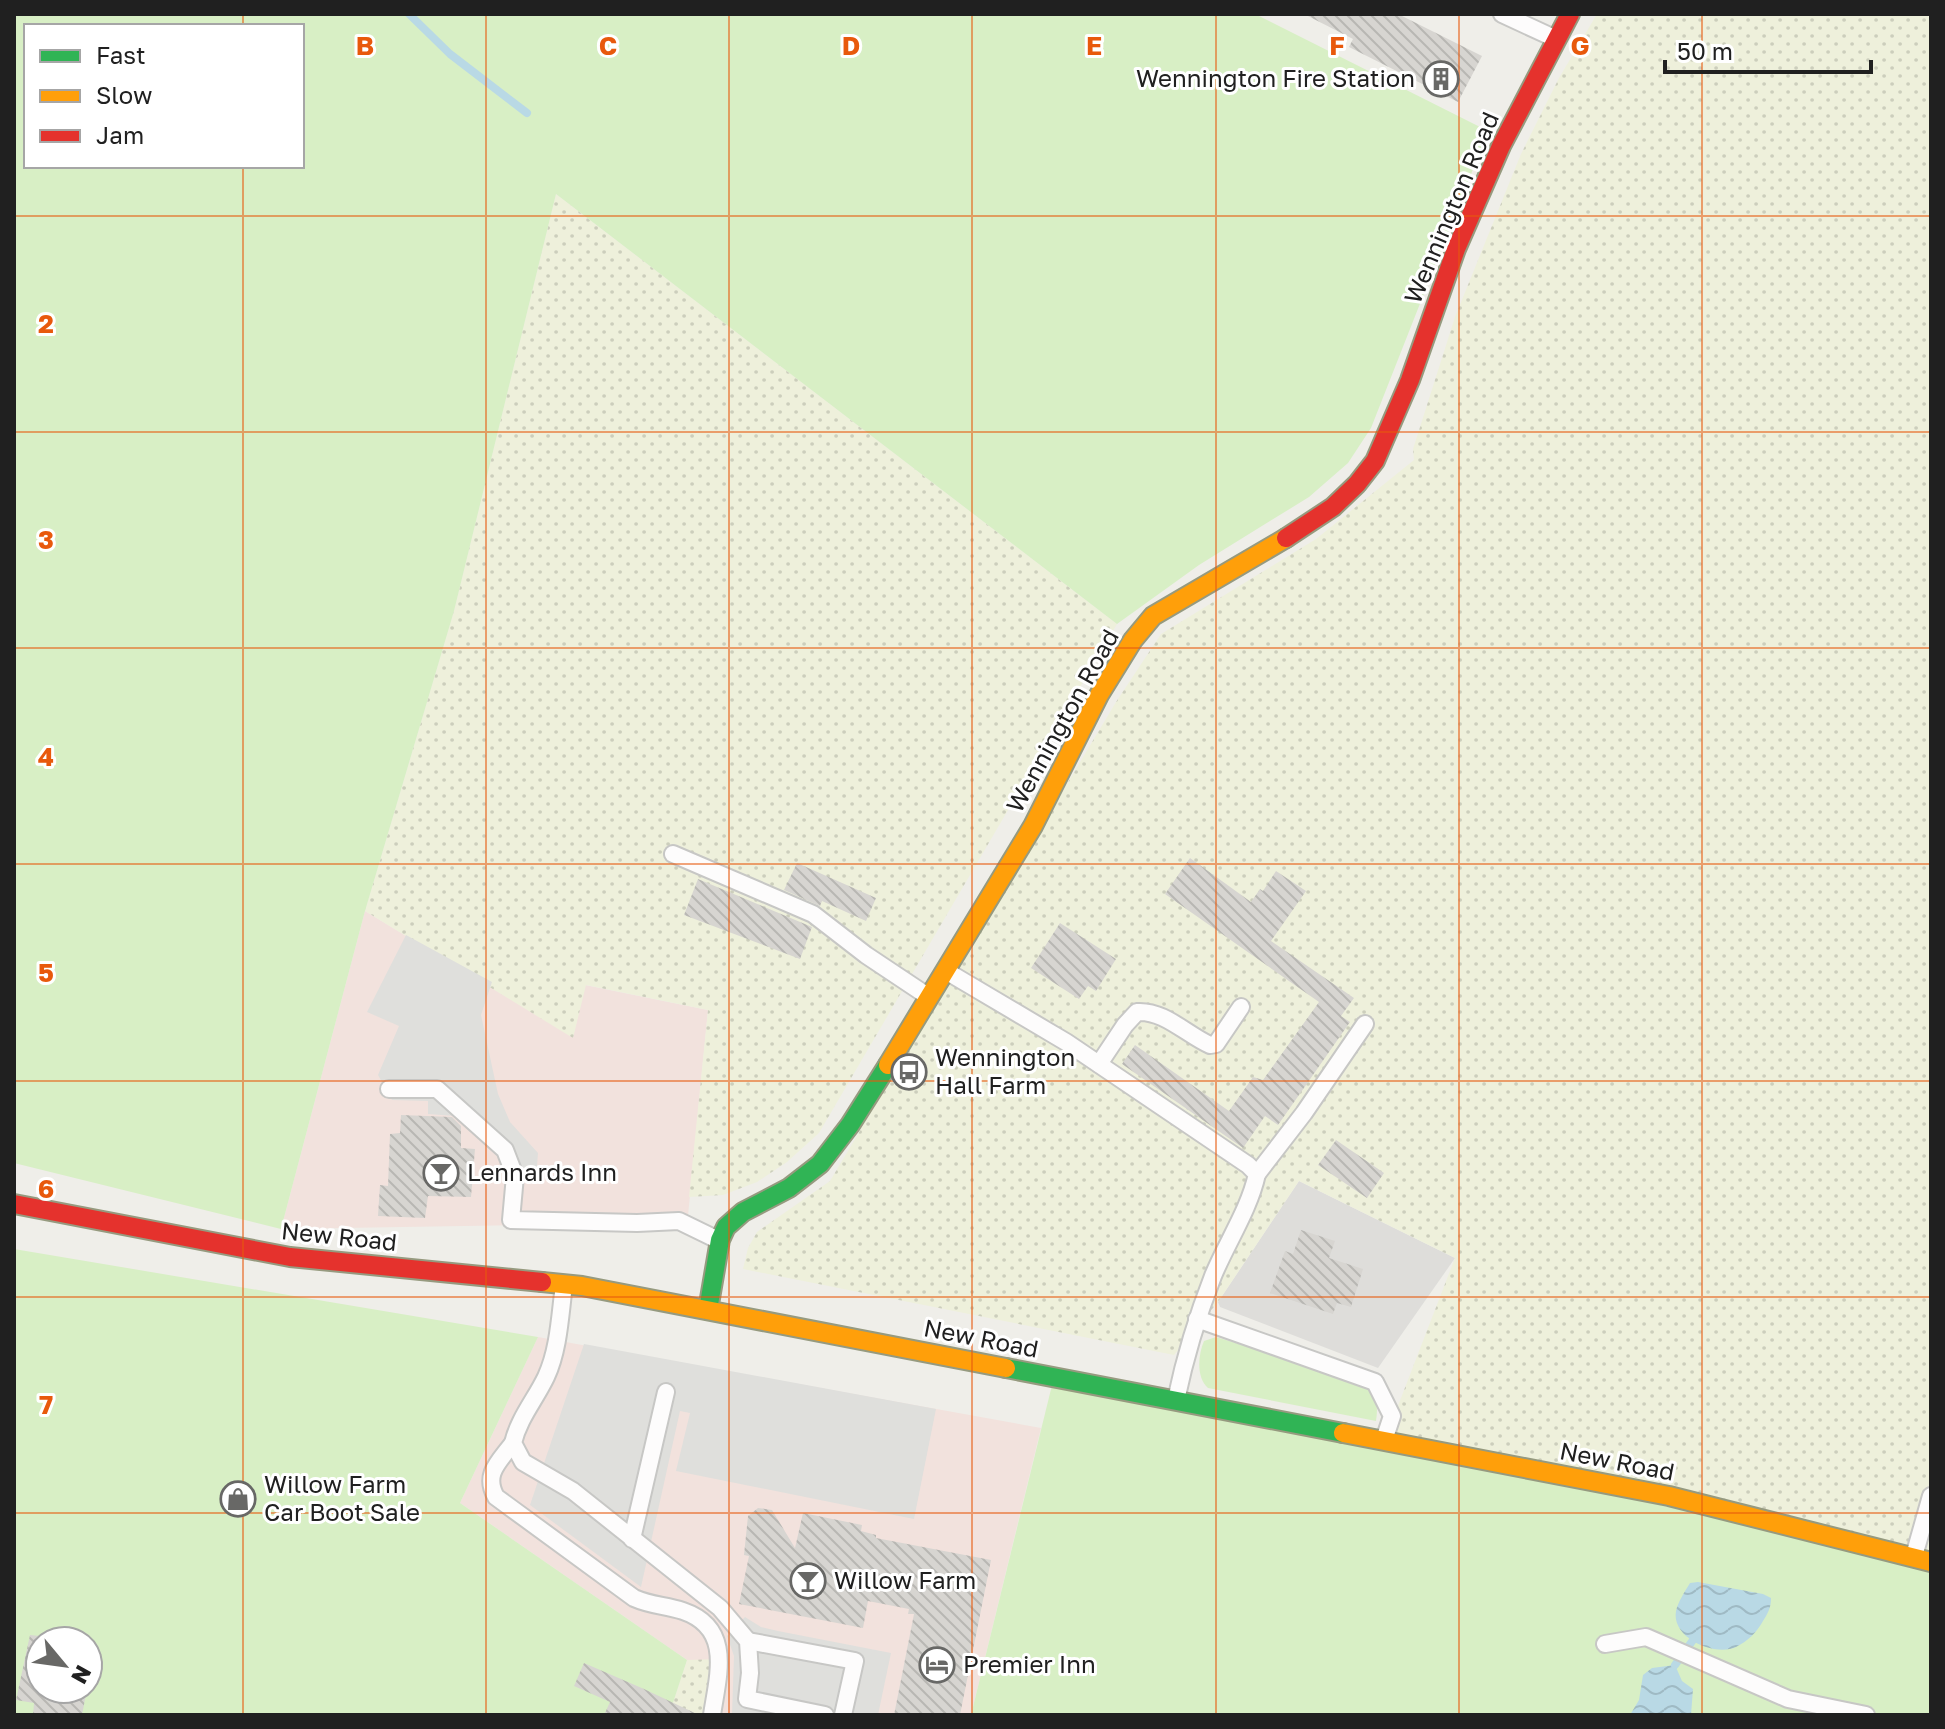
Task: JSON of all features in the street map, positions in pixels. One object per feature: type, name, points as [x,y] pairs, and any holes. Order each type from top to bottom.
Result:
[{"type":"main road","name":"Wennington Road","points":[[720,1240],[726,1227],[743,1212],[789,1188],[820,1164],[850,1125],[1033,826],[1099,695],[1133,640],[1153,616],[1303,528],[1333,507],[1375,461],[1410,380],[1456,249],[1501,146],[1570,14]]},
{"type":"main road","name":"New Road","points":[[14,1204],[290,1257],[564,1283],[1669,1496],[1922,1560]]},
{"type":"main road","points":[[708,1310],[720,1240]]},
{"type":"lane","points":[[1502,14],[1556,38]]},
{"type":"lane","points":[[673,854],[813,914],[930,998]]},
{"type":"lane","points":[[946,970],[1099,1064],[1257,1174]]},
{"type":"lane","points":[[1099,1064],[1137,1012],[1160,1017],[1210,1045],[1216,1044],[1241,1007]]},
{"type":"lane","points":[[1175,1402],[1191,1335],[1214,1274],[1253,1191],[1257,1174],[1304,1113],[1365,1024]]},
{"type":"lane","points":[[389,1089],[437,1089],[505,1150],[515,1176],[511,1220],[679,1221],[720,1240]]},
{"type":"lane","points":[[564,1283],[559,1327],[547,1375],[517,1425],[513,1443],[490,1478],[490,1487],[496,1497],[634,1598],[651,1606],[687,1613],[703,1623],[719,1643],[720,1659],[712,1715]]},
{"type":"lane","points":[[1197,1319],[1375,1382],[1392,1416],[1384,1442]]},
{"type":"lane","points":[[632,1539],[666,1392]]},
{"type":"lane","points":[[513,1443],[523,1462],[573,1491],[720,1608],[748,1641],[750,1673],[747,1699],[825,1715]]},
{"type":"lane","points":[[1922,1560],[1931,1496]]},
{"type":"lane","points":[[1605,1644],[1646,1637],[1788,1699],[1866,1715]]},
{"type":"lane","points":[[748,1641],[855,1661],[843,1715]]},
{"type":"shaded area","points":[[365,911],[573,1037],[585,985],[708,1010],[687,1226],[637,1223],[281,1229]]},
{"type":"shaded area","points":[[406,935],[492,982],[481,1015],[498,1094],[510,1122],[538,1153],[536,1179],[515,1176],[504,1155],[469,1117],[428,1114],[428,1101],[392,1100],[378,1075],[399,1026],[367,1012]]},
{"type":"shaded area","points":[[1299,1181],[1455,1258],[1378,1368],[1220,1307],[1218,1302]]},
{"type":"shaded area","points":[[538,1337],[1041,1428],[971,1715],[712,1715],[720,1660],[687,1660],[460,1503]]},
{"type":"shaded area","points":[[584,1344],[936,1409],[914,1519],[676,1471],[690,1413],[680,1411],[641,1587],[530,1505]]},
{"type":"shaded area","points":[[745,1617],[761,1627],[891,1653],[878,1715],[732,1715],[734,1656],[727,1636]]},
{"type":"green space","points":[[14,14],[1255,14],[1488,131],[1371,428],[1348,463],[1309,497],[1199,565],[1117,624],[556,194],[454,611],[365,911],[281,1229],[14,1163]]},
{"type":"green space","points":[[1597,14],[1931,14],[1931,1562],[1384,1442],[1455,1258],[1299,1181],[1218,1302],[1174,1355],[743,1269],[748,1248],[757,1232],[830,1181],[1116,702],[1161,634],[1316,539],[1414,460],[1413,449],[1455,317],[1521,154],[1559,78]]},
{"type":"green space","points":[[556,194],[1117,624],[819,1133],[787,1162],[757,1182],[723,1195],[689,1197],[708,1010],[586,985],[573,1038],[365,911],[454,611]]},
{"type":"green space","name":"Willow Farm Car Boot Sale","points":[[14,1249],[538,1337],[460,1503],[687,1660],[669,1715],[14,1715]]},
{"type":"green space","points":[[1216,1337],[1360,1381],[1375,1398],[1376,1421],[1208,1388],[1201,1378],[1200,1353],[1204,1341]]},
{"type":"green space","points":[[1054,1377],[1931,1562],[1931,1715],[971,1715]]},
{"type":"green space","points":[[720,1659],[712,1715],[669,1715],[687,1660]]},
{"type":"water","points":[[1690,1583],[1763,1594],[1771,1598],[1769,1610],[1761,1625],[1740,1645],[1727,1649],[1706,1647],[1687,1637],[1676,1621],[1678,1604],[1684,1593]]},
{"type":"water","points":[[1675,1665],[1682,1681],[1693,1689],[1691,1715],[1630,1715],[1639,1700],[1643,1675],[1652,1668]]},
{"type":"building","name":"Wennington Fire Station","points":[[1304,14],[1398,14],[1482,56],[1458,102],[1349,47],[1353,39]]},
{"type":"building","points":[[1190,858],[1251,902],[1260,889],[1263,891],[1276,871],[1306,891],[1271,941],[1354,998],[1341,1016],[1350,1022],[1278,1125],[1265,1116],[1243,1148],[1122,1064],[1135,1045],[1229,1111],[1253,1077],[1263,1080],[1319,1002],[1165,894]]},
{"type":"building","points":[[797,863],[876,898],[866,921],[822,901],[820,906],[784,890]]},
{"type":"building","points":[[698,879],[812,927],[800,959],[684,915]]},
{"type":"building","points":[[1060,923],[1116,959],[1096,991],[1088,986],[1079,999],[1031,968]]},
{"type":"building","points":[[401,1115],[452,1117],[461,1126],[461,1148],[475,1149],[471,1197],[428,1196],[425,1218],[378,1216],[380,1185],[388,1186],[390,1134],[400,1133]]},
{"type":"building","points":[[1336,1140],[1384,1173],[1367,1198],[1318,1165]]},
{"type":"building","points":[[1301,1230],[1335,1241],[1329,1258],[1363,1269],[1351,1307],[1337,1303],[1333,1314],[1270,1293],[1285,1251],[1293,1254]]},
{"type":"building","points":[[758,1508],[772,1510],[795,1548],[803,1513],[862,1525],[861,1531],[876,1535],[876,1538],[991,1560],[960,1715],[894,1715],[914,1614],[908,1614],[909,1609],[868,1601],[863,1628],[739,1604],[749,1556],[744,1555],[748,1516]]},
{"type":"building","points":[[24,1663],[24,1701],[16,1700]]},
{"type":"building","points":[[584,1663],[699,1715],[604,1715],[610,1702],[574,1686]]},
{"type":"building","points":[[34,1705],[84,1705],[82,1715],[33,1715]]},
{"type":"waterway","points":[[409,14],[450,54],[527,113]]},
{"type":"waterway","points":[[1675,1665],[1693,1640]]},
{"type":"traffic: fast","points":[[708,1310],[720,1240],[726,1227],[743,1212],[789,1188],[820,1164],[850,1125],[888,1065]]},
{"type":"traffic: fast","points":[[1006,1368],[1343,1433]]},
{"type":"traffic: slow","points":[[888,1065],[1033,826],[1099,695],[1133,640],[1153,616],[1286,538]]},
{"type":"traffic: slow","points":[[542,1282],[582,1286],[1006,1368]]},
{"type":"traffic: slow","points":[[1343,1433],[1669,1496],[1931,1562]]},
{"type":"traffic: jam","points":[[1286,538],[1333,507],[1375,461],[1410,380],[1456,249],[1501,146],[1570,14]]},
{"type":"traffic: jam","points":[[14,1204],[290,1257],[542,1282]]},
{"type":"place","name":"Wennington Fire Station","points":[[1441,79]]},
{"type":"place","name":"Wennington Hall Farm","points":[[909,1072]]},
{"type":"place","name":"Lennards Inn","points":[[441,1173]]},
{"type":"place","name":"Willow Farm Car Boot Sale","points":[[238,1499]]},
{"type":"place","name":"Willow Farm","points":[[808,1581]]},
{"type":"place","name":"Premier Inn","points":[[937,1665]]}]
